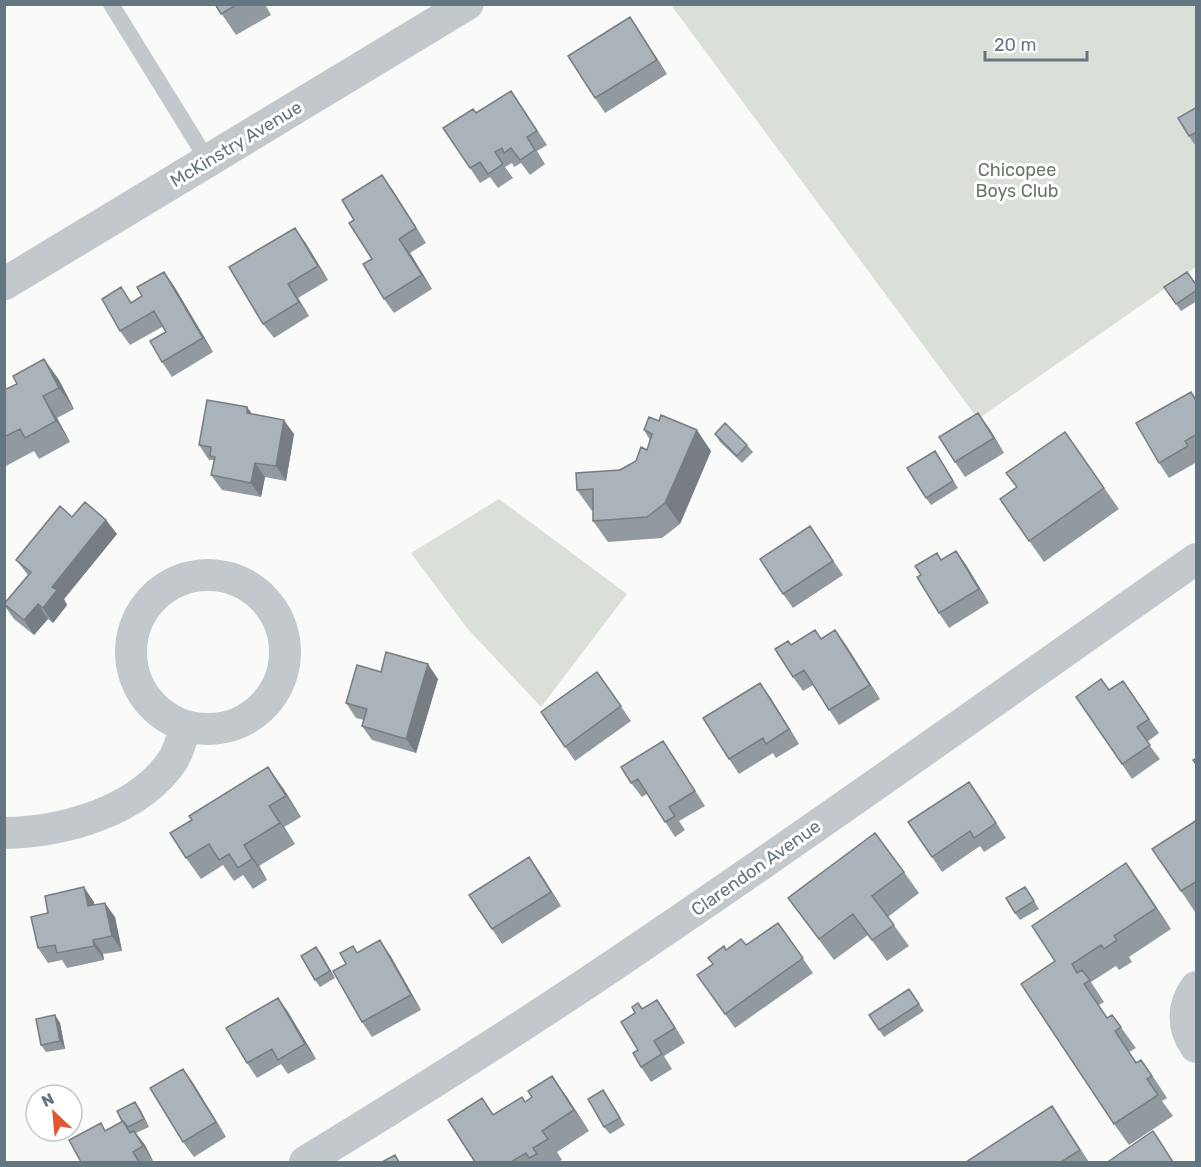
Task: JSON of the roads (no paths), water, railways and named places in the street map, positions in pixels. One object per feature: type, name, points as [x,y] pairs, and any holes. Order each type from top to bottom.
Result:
[{"type":"street","name":"McKinstry Avenue","points":[[4,284],[467,4]]},
{"type":"street","name":"Clarendon Avenue","points":[[305,1162],[410,1098],[631,954],[1197,559]]},
{"type":"street","points":[[218,576],[230,579],[251,589],[273,612],[284,642],[281,675],[272,694],[249,717],[229,726],[207,729],[186,726],[164,716],[140,689],[135,678],[131,654],[134,631],[144,609],[161,591],[171,585],[194,577],[218,576]]},
{"type":"street","points":[[4,833],[33,832],[61,827],[100,815],[132,799],[156,779],[173,759],[186,726]]},
{"type":"street","points":[[1197,987],[1186,1005],[1185,1015],[1187,1032],[1197,1047]]},
{"type":"lane","points":[[111,4],[208,161]]},
{"type":"park label","name":"Chicopee Boys Club","points":[[1017,180]]}]
